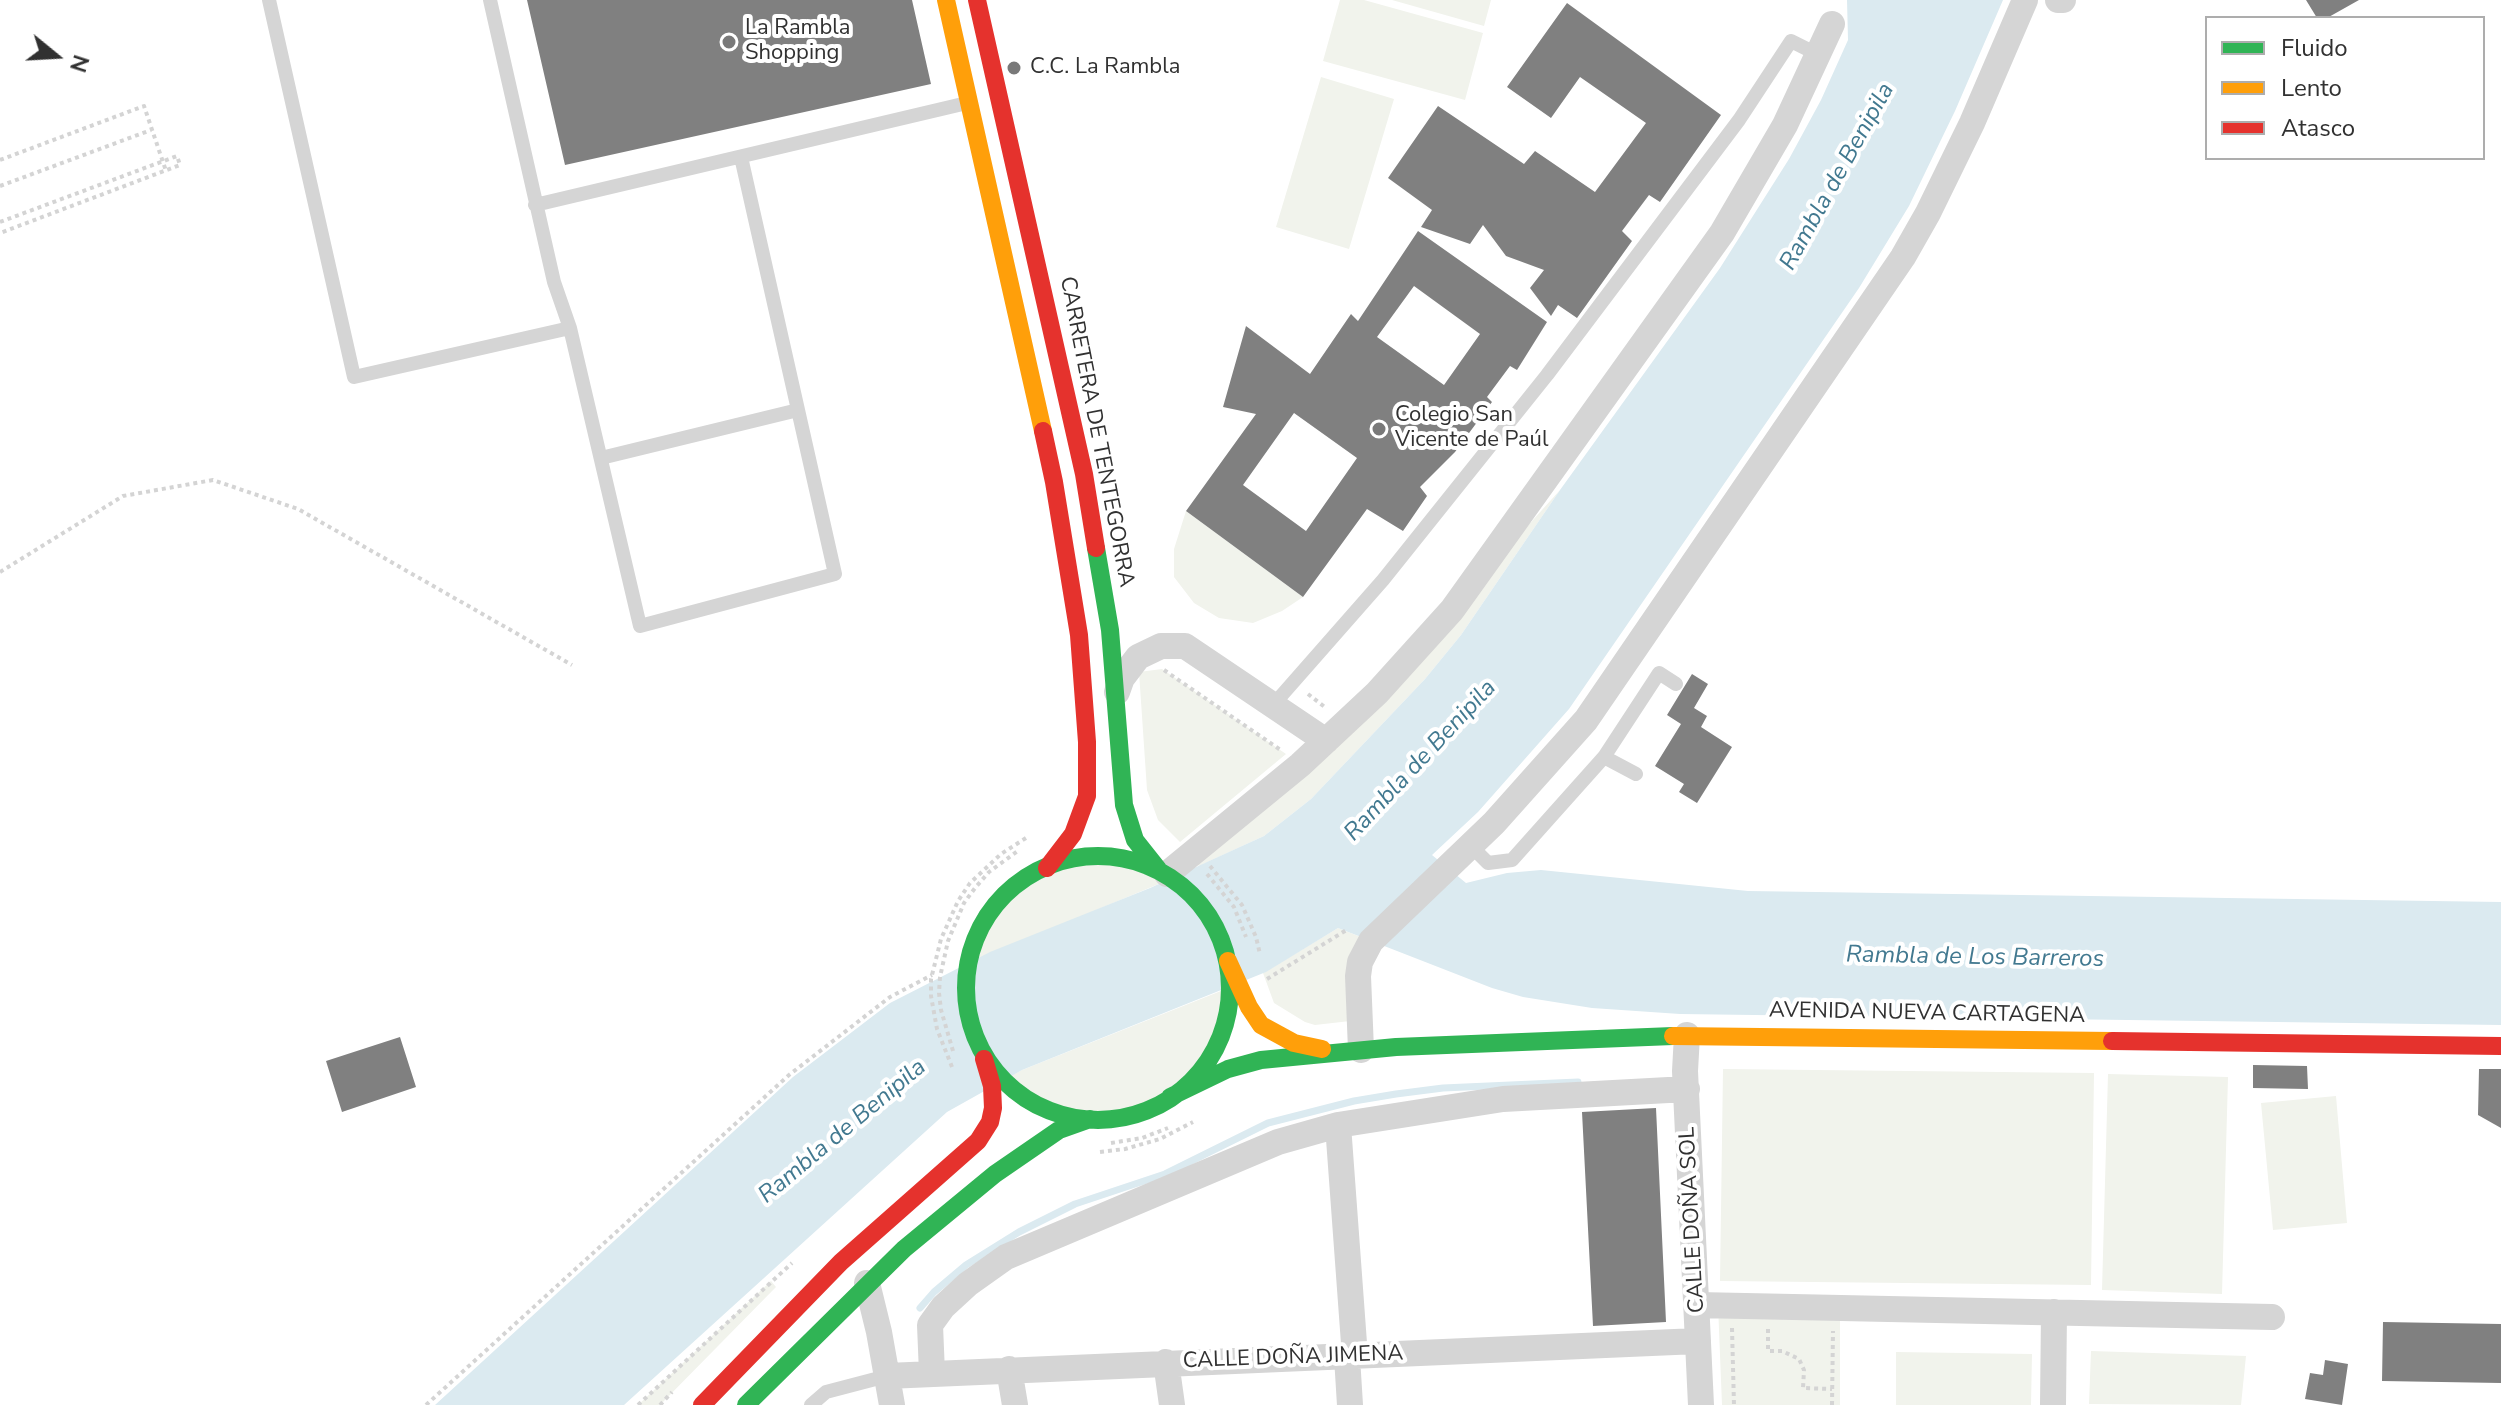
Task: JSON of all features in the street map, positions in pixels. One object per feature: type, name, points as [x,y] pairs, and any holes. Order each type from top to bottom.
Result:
[{"type":"main road","points":[[946,0],[1054,480],[1079,635],[1087,742],[1087,796],[1073,834],[1047,868]]},
{"type":"main road","name":"CARRETERA DE TENTEGORRA","points":[[977,0],[1084,474],[1105,596],[1124,805],[1135,840],[1166,874]]},
{"type":"main road","points":[[746,1405],[867,1283],[995,1174],[1059,1130],[1090,1119],[1132,1113],[1170,1097],[1202,1068],[1218,1044],[1234,986],[1221,937],[1209,914],[1192,894],[1166,874],[1128,859],[1103,856],[1079,858],[1047,868],[1020,882],[993,906],[978,932],[967,964],[964,986],[968,1019],[997,1083],[1050,1113],[1090,1119]]},
{"type":"main road","name":"AVENIDA NUEVA CARTAGENA","points":[[1234,986],[1256,1019],[1268,1030],[1305,1047],[1357,1050]]},
{"type":"main road","name":"AVENIDA NUEVA CARTAGENA","points":[[1170,1097],[1249,1062],[1357,1050],[1687,1035],[2501,1046]]},
{"type":"main road","points":[[702,1405],[841,1262],[972,1149],[990,1122],[997,1083]]},
{"type":"street","points":[[1357,1050],[1358,976],[1360,962],[1371,941],[1471,846],[1543,771],[1586,720],[1882,289],[1928,213],[1972,123],[2025,0]]},
{"type":"street","points":[[1166,874],[1200,860],[1377,693],[1452,610],[1722,233],[1785,125],[1832,24]]},
{"type":"street","points":[[1116,696],[1122,678],[1138,657],[1161,646],[1174,644],[1196,651],[1326,741]]},
{"type":"street","name":"CALLE DOÑA SOL","points":[[1687,1035],[1701,1405]]},
{"type":"street","points":[[932,1373],[930,1325],[943,1307],[968,1284],[1006,1257],[1278,1142],[1338,1125],[1503,1099],[1687,1089]]},
{"type":"street","points":[[1338,1125],[1351,1357],[1350,1405]]},
{"type":"street","points":[[867,1283],[892,1405]]},
{"type":"street","points":[[1697,1305],[2272,1317]]},
{"type":"street","points":[[2053,1405],[2054,1312]]},
{"type":"street","name":"CALLE DOÑA JIMENA","points":[[887,1376],[1698,1341]]},
{"type":"street","points":[[1166,1362],[1172,1405]]},
{"type":"street","points":[[1009,1369],[1015,1405]]},
{"type":"lane","points":[[269,0],[354,377],[570,328]]},
{"type":"lane","points":[[490,0],[535,205],[554,282],[570,328],[640,626],[835,574],[741,157]]},
{"type":"lane","points":[[1274,704],[1383,580],[1547,375],[1739,120],[1791,41],[1819,55]]},
{"type":"lane","points":[[535,205],[969,103]]},
{"type":"lane","points":[[601,458],[798,410]]},
{"type":"lane","points":[[1471,846],[1488,863],[1512,860],[1604,757],[1659,673],[1676,684]]},
{"type":"lane","points":[[1604,757],[1636,774]]},
{"type":"lane","points":[[811,1405],[826,1392],[887,1376]]},
{"type":"path","points":[[0,160],[144,106],[166,171]]},
{"type":"path","points":[[0,186],[152,130]]},
{"type":"path","points":[[0,222],[177,156],[180,165],[0,233]]},
{"type":"path","points":[[0,572],[123,496],[213,480],[298,509],[572,665]]},
{"type":"path","points":[[1162,669],[1286,754]]},
{"type":"path","points":[[1292,682],[1331,711]]},
{"type":"path","points":[[954,1073],[934,1014],[932,975],[949,919],[970,883],[1001,854],[1038,832]]},
{"type":"path","points":[[957,1060],[941,1010],[940,977],[948,941],[970,896],[989,872],[1030,843]]},
{"type":"path","points":[[1200,860],[1234,907],[1250,948]]},
{"type":"path","points":[[1200,860],[1242,905],[1256,937],[1262,965]]},
{"type":"path","points":[[1265,981],[1346,931]]},
{"type":"path","points":[[426,1405],[789,1075],[890,997],[932,975]]},
{"type":"path","points":[[1107,1143],[1142,1138],[1186,1118]]},
{"type":"path","points":[[1096,1152],[1125,1149],[1160,1139],[1196,1119]]},
{"type":"path","points":[[1732,1305],[1734,1405]]},
{"type":"path","points":[[1769,1306],[1768,1351],[1782,1351],[1799,1359],[1804,1370],[1803,1388],[1832,1389]]},
{"type":"path","points":[[1832,1405],[1833,1307]]},
{"type":"shaded area","points":[[1340,0],[1364,0],[1483,33],[1465,100],[1323,61]]},
{"type":"shaded area","points":[[1392,0],[1491,0],[1484,26]]},
{"type":"shaded area","points":[[1321,77],[1394,99],[1349,249],[1276,227]]},
{"type":"shaded area","points":[[1560,490],[1461,635],[1425,679],[1311,799],[1264,836],[1199,866],[1188,857],[1377,693]]},
{"type":"shaded area","points":[[1186,511],[1303,597],[1282,611],[1253,623],[1219,618],[1194,603],[1174,577],[1174,549]]},
{"type":"shaded area","points":[[1162,669],[1286,754],[1180,842],[1158,820],[1147,790],[1139,672]]},
{"type":"shaded area","points":[[1079,858],[1128,859],[1173,878],[967,964],[978,932],[993,906],[1020,882],[1047,868]]},
{"type":"shaded area","points":[[1338,928],[1371,941],[1359,1020],[1315,1025],[1274,1003],[1263,973]]},
{"type":"shaded area","points":[[1231,987],[1228,1016],[1211,1056],[1158,1104],[1146,1109],[1104,1118],[1050,1113],[1002,1080],[1022,1070]]},
{"type":"shaded area","points":[[1723,1069],[2094,1073],[2091,1285],[1720,1281]]},
{"type":"shaded area","points":[[2108,1074],[2228,1077],[2222,1294],[2102,1290]]},
{"type":"shaded area","points":[[2336,1096],[2347,1223],[2273,1230],[2261,1103]]},
{"type":"shaded area","points":[[771,1281],[776,1287],[660,1405],[638,1405]]},
{"type":"shaded area","points":[[1718,1305],[1840,1308],[1840,1405],[1722,1405]]},
{"type":"shaded area","points":[[2091,1351],[2246,1356],[2241,1405],[2089,1404]]},
{"type":"shaded area","points":[[1896,1352],[2032,1354],[2031,1405],[1896,1405]]},
{"type":"water","points":[[1847,0],[2003,0],[1955,111],[1909,206],[1859,288],[1569,709],[1478,812],[1432,855],[1466,883],[1507,873],[1541,870],[1748,891],[2501,902],[2501,1025],[1680,1014],[1592,1008],[1523,997],[1492,988],[1338,928],[1266,972],[1022,1070],[947,1112],[624,1405],[435,1405],[793,1077],[890,1003],[990,952],[1150,888],[1264,836],[1311,799],[1425,679],[1461,635],[1560,490],[1720,268],[1789,159],[1821,100],[1848,40]]},
{"type":"building","name":"La Rambla Shopping","points":[[527,0],[912,0],[931,84],[565,165]]},
{"type":"building","points":[[2306,0],[2359,0],[2331,16],[2316,16]]},
{"type":"building","points":[[1567,3],[1721,115],[1660,202],[1649,195],[1622,231],[1632,241],[1577,318],[1558,305],[1551,316],[1530,288],[1544,270],[1506,256],[1483,225],[1470,244],[1421,227],[1432,210],[1388,178],[1438,106],[1524,164],[1535,151],[1595,192],[1646,123],[1580,77],[1551,118],[1507,87]]},
{"type":"building","points":[[1418,231],[1547,322],[1517,370],[1510,366],[1487,397],[1492,402],[1455,452],[1420,487],[1427,496],[1403,531],[1367,509],[1303,597],[1186,511],[1256,414],[1223,407],[1246,326],[1310,374],[1351,314],[1358,321]],"holes":[[[1414,286],[1480,334],[1444,385],[1377,337]],[[1294,413],[1357,458],[1306,531],[1243,485]]]},
{"type":"building","points":[[1692,674],[1708,684],[1694,708],[1707,716],[1701,727],[1732,747],[1697,803],[1679,792],[1684,784],[1655,766],[1681,724],[1667,715]]},
{"type":"building","points":[[400,1037],[416,1087],[342,1112],[326,1061]]},
{"type":"building","points":[[2253,1065],[2307,1066],[2308,1089],[2253,1088]]},
{"type":"building","points":[[2479,1069],[2501,1069],[2501,1128],[2478,1115]]},
{"type":"building","points":[[1656,1108],[1666,1322],[1593,1326],[1582,1112]]},
{"type":"building","points":[[2383,1322],[2501,1324],[2501,1383],[2382,1381]]},
{"type":"building","points":[[2325,1360],[2348,1364],[2342,1405],[2305,1399],[2310,1373],[2323,1375]]},
{"type":"waterway","points":[[920,1308],[966,1265],[1019,1232],[1075,1204],[1165,1174],[1268,1123],[1354,1101],[1396,1094],[1443,1088],[1578,1082]]},
{"type":"traffic: fast","points":[[1096,548],[1110,630],[1124,805],[1135,840],[1158,869]]},
{"type":"traffic: fast","points":[[1085,856],[1111,856],[1136,861],[1160,871],[1192,894],[1220,937],[1228,962],[1230,988],[1228,1014],[1220,1039],[1192,1082],[1160,1105],[1136,1115],[1111,1120],[1085,1120],[1060,1115],[1036,1105],[1004,1082],[981,1050],[971,1026],[966,1001],[966,975],[971,950],[981,926],[1004,894],[1036,871],[1060,861],[1085,856]]},
{"type":"traffic: fast","points":[[1170,1097],[1228,1069],[1261,1060],[1396,1047],[1673,1036]]},
{"type":"traffic: fast","points":[[746,1405],[904,1249],[995,1174],[1059,1130],[1090,1119]]},
{"type":"traffic: slow","points":[[946,0],[1043,431]]},
{"type":"traffic: slow","points":[[1228,961],[1249,1007],[1261,1025],[1294,1043],[1322,1049]]},
{"type":"traffic: slow","points":[[1673,1036],[2112,1041]]},
{"type":"traffic: jam","points":[[977,0],[1084,474],[1096,548]]},
{"type":"traffic: jam","points":[[1043,431],[1079,635],[1087,742],[1087,796],[1073,834],[1047,868]]},
{"type":"traffic: jam","points":[[2112,1041],[2501,1046]]},
{"type":"traffic: jam","points":[[702,1405],[841,1262],[978,1141],[990,1122],[993,1108],[992,1086],[984,1059]]},
{"type":"place","name":"La Rambla Shopping","points":[[729,42]]},
{"type":"place","name":"C.C. La Rambla","points":[[1014,68]]},
{"type":"place","name":"Colegio San Vicente de Paúl","points":[[1379,429]]},
{"type":"water label","name":"Rambla de Benipila","points":[[1838,177]]},
{"type":"water label","name":"Rambla de Benipila","points":[[1421,761]]},
{"type":"water label","name":"Rambla de Los Barreros","points":[[1975,958]]},
{"type":"water label","name":"Rambla de Benipila","points":[[843,1132]]}]
